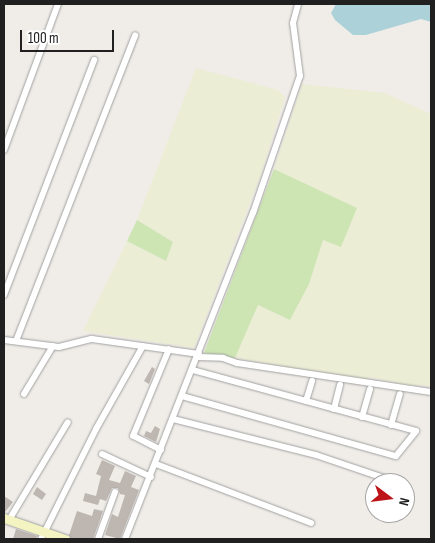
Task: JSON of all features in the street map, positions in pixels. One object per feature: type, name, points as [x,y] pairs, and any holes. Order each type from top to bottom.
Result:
[{"type":"street","points":[[4,150],[58,4]]},
{"type":"street","points":[[125,539],[199,355],[253,213],[300,76],[293,23],[298,4]]},
{"type":"street","points":[[16,341],[135,35]]},
{"type":"street","points":[[4,295],[94,60]]},
{"type":"street","points":[[4,340],[53,346],[92,339],[169,349],[223,358],[246,365],[431,392]]},
{"type":"street","points":[[24,394],[53,346]]},
{"type":"street","points":[[42,536],[96,429],[143,346]]},
{"type":"street","points":[[161,450],[133,436],[169,349]]},
{"type":"street","points":[[182,396],[396,456],[416,431],[193,370]]},
{"type":"street","points":[[306,401],[312,381]]},
{"type":"street","points":[[334,409],[340,385]]},
{"type":"street","points":[[362,417],[370,389]]},
{"type":"street","points":[[391,425],[400,394]]},
{"type":"street","points":[[173,419],[316,456],[366,473]]},
{"type":"street","points":[[64,539],[42,536],[7,519],[68,422]]},
{"type":"street","points":[[102,454],[151,477]]},
{"type":"street","points":[[156,464],[311,523]]},
{"type":"street","points":[[98,539],[115,492]]},
{"type":"green space","points":[[196,68],[278,90],[285,97],[260,177],[194,348],[83,331],[127,241],[165,261],[173,242],[137,220]]},
{"type":"green space","points":[[302,84],[385,93],[431,114],[431,386],[403,385],[370,377],[365,381],[235,358],[258,305],[289,320],[309,284],[323,240],[357,208],[274,169]]},
{"type":"green space","points":[[274,169],[357,208],[341,247],[323,240],[309,284],[290,320],[258,305],[235,358],[204,353]]},
{"type":"green space","points":[[137,220],[173,242],[166,261],[127,241]]},
{"type":"water","points":[[336,4],[431,4],[431,22],[421,19],[366,35],[353,35],[335,20],[331,13]]},
{"type":"building","points":[[152,367],[155,369],[149,384],[144,381]]},
{"type":"building","points":[[155,426],[160,429],[156,442],[144,436],[146,431],[151,433]]},
{"type":"building","points":[[102,460],[115,466],[109,480],[120,483],[125,471],[136,476],[131,487],[139,490],[120,539],[105,535],[112,514],[118,517],[125,495],[120,494],[118,488],[112,488],[106,501],[100,499],[98,505],[83,501],[85,493],[96,496],[101,476],[96,474]]},
{"type":"building","points":[[37,487],[46,494],[42,500],[33,494]]},
{"type":"building","points":[[4,496],[13,502],[5,512],[4,512]]},
{"type":"building","points":[[94,509],[103,511],[93,539],[71,539],[69,535],[77,511],[92,516]]},
{"type":"building","points":[[16,529],[37,536],[36,539],[13,539]]}]
